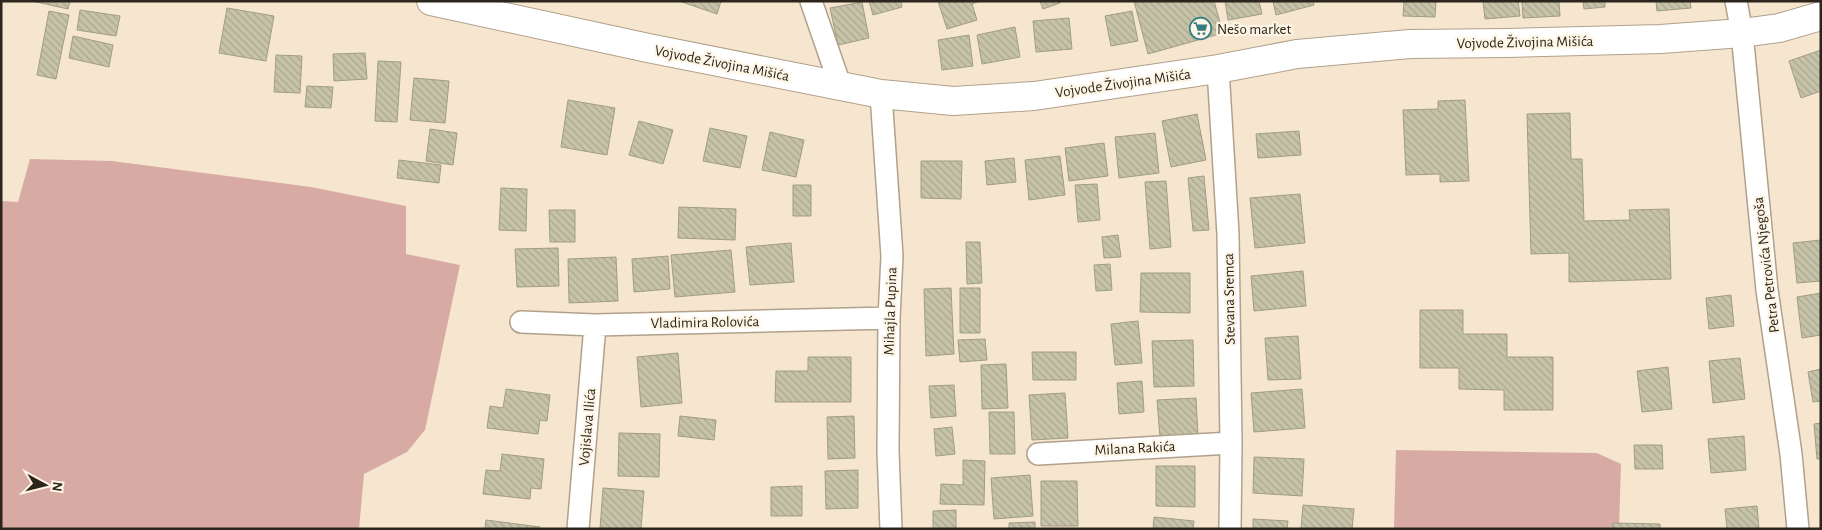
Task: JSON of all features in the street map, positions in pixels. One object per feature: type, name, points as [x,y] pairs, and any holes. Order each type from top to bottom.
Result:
[{"type":"street","name":"Vojvode Živojina Mišića","points":[[431,1],[648,48],[881,94],[953,101],[1034,96],[1218,69],[1297,54],[1410,44],[1507,44],[1661,39],[1742,33],[1779,28],[1821,16]]},
{"type":"street","points":[[811,1],[840,86]]},
{"type":"street","name":"Petra Petrovića Njegoša","points":[[1736,1],[1742,33],[1767,290],[1791,454],[1798,529]]},
{"type":"street","name":"Stevana Sremca","points":[[1218,69],[1228,234],[1231,443],[1230,529]]},
{"type":"street","name":"Mihajla Pupina","points":[[881,94],[892,256],[889,318],[888,452],[891,529]]},
{"type":"street","name":"Vladimira Rolovića","points":[[520,322],[596,325],[889,318]]},
{"type":"street","name":"Vojislava Ilića","points":[[578,529],[596,325]]},
{"type":"street","name":"Milana Rakića","points":[[1038,454],[1231,443]]},
{"type":"shaded area","points":[[30,159],[112,161],[311,187],[406,206],[406,254],[460,265],[425,430],[407,452],[364,474],[359,529],[1,529],[1,201],[18,202]]},
{"type":"shaded area","points":[[1396,450],[1597,453],[1621,464],[1619,529],[1394,529]]},
{"type":"building","points":[[32,1],[70,1],[68,9]]},
{"type":"building","points":[[679,1],[721,1],[717,14]]},
{"type":"building","points":[[869,1],[901,1],[902,7],[873,15]]},
{"type":"building","points":[[938,1],[980,1],[972,4],[977,20],[947,29]]},
{"type":"building","points":[[1040,1],[1060,1],[1060,3],[1043,9]]},
{"type":"building","points":[[1134,1],[1214,1],[1223,33],[1148,54]]},
{"type":"building","points":[[1225,1],[1259,1],[1262,14],[1228,20]]},
{"type":"building","points":[[1273,1],[1313,1],[1314,5],[1276,15]]},
{"type":"building","points":[[1404,1],[1436,1],[1435,17],[1403,16]]},
{"type":"building","points":[[1483,1],[1518,1],[1520,16],[1485,19]]},
{"type":"building","points":[[1522,1],[1559,1],[1560,16],[1523,18]]},
{"type":"building","points":[[1583,1],[1605,1],[1605,7],[1584,9]]},
{"type":"building","points":[[1656,1],[1690,1],[1691,8],[1657,11]]},
{"type":"building","points":[[862,2],[869,38],[838,45],[830,8]]},
{"type":"building","points":[[227,8],[274,16],[266,61],[219,53]]},
{"type":"building","points":[[80,10],[120,16],[116,36],[77,30]]},
{"type":"building","points":[[49,11],[69,15],[56,79],[37,75]]},
{"type":"building","points":[[1132,11],[1138,41],[1111,46],[1105,16]]},
{"type":"building","points":[[1069,18],[1072,49],[1036,52],[1033,21]]},
{"type":"building","points":[[1015,27],[1020,57],[982,64],[977,35]]},
{"type":"building","points":[[969,35],[973,66],[942,70],[938,40]]},
{"type":"building","points":[[73,36],[113,45],[109,67],[69,58]]},
{"type":"building","points":[[1821,50],[1821,91],[1801,98],[1789,61]]},
{"type":"building","points":[[365,53],[367,79],[334,81],[333,54]]},
{"type":"building","points":[[276,55],[302,56],[300,93],[274,92]]},
{"type":"building","points":[[378,61],[401,62],[397,122],[375,121]]},
{"type":"building","points":[[414,78],[449,81],[445,123],[410,120]]},
{"type":"building","points":[[307,86],[333,87],[331,108],[305,107]]},
{"type":"building","points":[[568,100],[615,108],[607,155],[561,147]]},
{"type":"building","points":[[1465,100],[1469,181],[1440,182],[1440,174],[1406,175],[1403,110],[1438,109],[1438,101]]},
{"type":"building","points":[[1570,113],[1571,159],[1582,159],[1584,221],[1630,220],[1629,210],[1669,209],[1671,279],[1569,282],[1569,253],[1531,254],[1527,114]]},
{"type":"building","points":[[1197,114],[1206,160],[1171,167],[1162,121]]},
{"type":"building","points":[[639,121],[673,130],[663,164],[629,155]]},
{"type":"building","points":[[710,128],[747,136],[740,168],[703,161]]},
{"type":"building","points":[[430,129],[457,133],[453,165],[426,161]]},
{"type":"building","points":[[1299,131],[1301,155],[1258,158],[1256,134]]},
{"type":"building","points":[[770,132],[804,140],[796,177],[762,170]]},
{"type":"building","points":[[1155,133],[1159,173],[1119,178],[1115,137]]},
{"type":"building","points":[[1104,143],[1108,176],[1069,181],[1065,148]]},
{"type":"building","points":[[1060,156],[1065,195],[1029,200],[1025,160]]},
{"type":"building","points":[[1014,158],[1016,182],[987,185],[985,161]]},
{"type":"building","points":[[399,160],[441,165],[439,183],[397,178]]},
{"type":"building","points":[[921,161],[962,161],[961,199],[921,198]]},
{"type":"building","points":[[1204,176],[1209,230],[1193,231],[1188,178]]},
{"type":"building","points":[[1166,181],[1171,247],[1150,249],[1145,182]]},
{"type":"building","points":[[1097,184],[1100,220],[1078,222],[1075,185]]},
{"type":"building","points":[[793,185],[811,185],[811,216],[793,216]]},
{"type":"building","points":[[501,188],[527,189],[526,231],[499,230]]},
{"type":"building","points":[[1300,194],[1305,243],[1255,248],[1250,198]]},
{"type":"building","points":[[679,207],[736,209],[735,240],[678,238]]},
{"type":"building","points":[[549,210],[575,210],[575,242],[550,242]]},
{"type":"building","points":[[1118,235],[1121,257],[1104,258],[1102,237]]},
{"type":"building","points":[[1821,240],[1821,281],[1797,283],[1793,243]]},
{"type":"building","points":[[966,242],[980,242],[982,283],[967,284]]},
{"type":"building","points":[[791,243],[794,282],[750,285],[746,247]]},
{"type":"building","points":[[558,248],[559,286],[517,287],[515,249]]},
{"type":"building","points":[[731,250],[735,292],[675,297],[671,255]]},
{"type":"building","points":[[668,256],[670,289],[634,292],[632,259]]},
{"type":"building","points":[[616,257],[618,301],[569,303],[568,259]]},
{"type":"building","points":[[1110,264],[1112,290],[1096,291],[1094,265]]},
{"type":"building","points":[[1303,271],[1306,306],[1254,311],[1251,276]]},
{"type":"building","points":[[1141,273],[1190,273],[1190,313],[1140,312]]},
{"type":"building","points":[[951,288],[954,354],[926,356],[924,289]]},
{"type":"building","points":[[960,288],[980,288],[980,333],[960,333]]},
{"type":"building","points":[[1821,293],[1821,335],[1802,338],[1797,297]]},
{"type":"building","points":[[1731,295],[1734,326],[1709,329],[1706,298]]},
{"type":"building","points":[[1420,310],[1463,310],[1463,334],[1507,334],[1507,357],[1553,357],[1553,410],[1504,410],[1504,390],[1459,389],[1459,368],[1420,368]]},
{"type":"building","points":[[1138,321],[1142,363],[1115,365],[1111,324]]},
{"type":"building","points":[[1298,336],[1301,379],[1268,380],[1265,338]]},
{"type":"building","points":[[985,339],[987,360],[960,362],[958,340]]},
{"type":"building","points":[[1193,340],[1194,386],[1154,387],[1152,341]]},
{"type":"building","points":[[1032,352],[1076,352],[1076,380],[1033,380]]},
{"type":"building","points":[[678,353],[682,403],[641,407],[637,357]]},
{"type":"building","points":[[808,357],[851,357],[851,402],[775,402],[776,371],[808,371]]},
{"type":"building","points":[[1740,358],[1745,399],[1713,403],[1709,361]]},
{"type":"building","points":[[1006,364],[1008,408],[982,409],[981,365]]},
{"type":"building","points":[[1668,367],[1672,409],[1642,412],[1637,371]]},
{"type":"building","points":[[1821,369],[1821,401],[1813,402],[1808,372]]},
{"type":"building","points":[[1142,381],[1144,412],[1119,414],[1117,383]]},
{"type":"building","points":[[954,385],[956,416],[931,418],[929,386]]},
{"type":"building","points":[[506,389],[550,395],[547,421],[540,420],[538,434],[487,428],[490,406],[503,408]]},
{"type":"building","points":[[1302,389],[1305,428],[1254,432],[1251,393]]},
{"type":"building","points":[[1065,393],[1068,438],[1032,440],[1029,395]]},
{"type":"building","points":[[1196,398],[1198,436],[1160,438],[1157,400]]},
{"type":"building","points":[[989,412],[1014,412],[1015,454],[990,454]]},
{"type":"building","points":[[680,416],[716,420],[714,440],[678,436]]},
{"type":"building","points":[[854,416],[855,458],[828,459],[827,417]]},
{"type":"building","points":[[1821,423],[1821,459],[1817,459],[1814,424]]},
{"type":"building","points":[[952,427],[955,454],[936,456],[934,429]]},
{"type":"building","points":[[619,433],[660,434],[659,477],[618,476]]},
{"type":"building","points":[[1744,436],[1746,470],[1711,473],[1708,439]]},
{"type":"building","points":[[1634,445],[1662,445],[1663,469],[1635,469]]},
{"type":"building","points":[[502,454],[544,459],[541,489],[531,488],[530,499],[483,494],[486,470],[500,471]]},
{"type":"building","points":[[1254,457],[1304,459],[1302,496],[1253,493]]},
{"type":"building","points":[[963,460],[985,461],[984,505],[940,504],[941,484],[963,485]]},
{"type":"building","points":[[1156,466],[1195,466],[1195,507],[1156,506]]},
{"type":"building","points":[[858,470],[858,508],[826,509],[825,471]]},
{"type":"building","points":[[1030,475],[1033,516],[994,519],[991,478]]},
{"type":"building","points":[[1041,481],[1077,481],[1078,526],[1041,526]]},
{"type":"building","points":[[802,486],[802,516],[771,516],[771,487]]},
{"type":"building","points":[[603,488],[644,491],[641,529],[600,529]]},
{"type":"building","points":[[1303,505],[1354,509],[1352,529],[1301,529]]},
{"type":"building","points":[[1757,506],[1759,529],[1727,529],[1725,509]]},
{"type":"building","points":[[956,510],[956,529],[933,529],[933,511]]},
{"type":"building","points":[[1154,517],[1194,521],[1193,529],[1153,529]]},
{"type":"building","points":[[1253,519],[1288,521],[1287,529],[1253,529]]},
{"type":"building","points":[[486,520],[540,527],[539,529],[485,529]]},
{"type":"building","points":[[1035,522],[1035,529],[1009,529],[1009,523]]},
{"type":"building","points":[[1613,523],[1660,524],[1660,529],[1613,529]]},
{"type":"place","name":"Nešo market","points":[[1201,29]]}]
